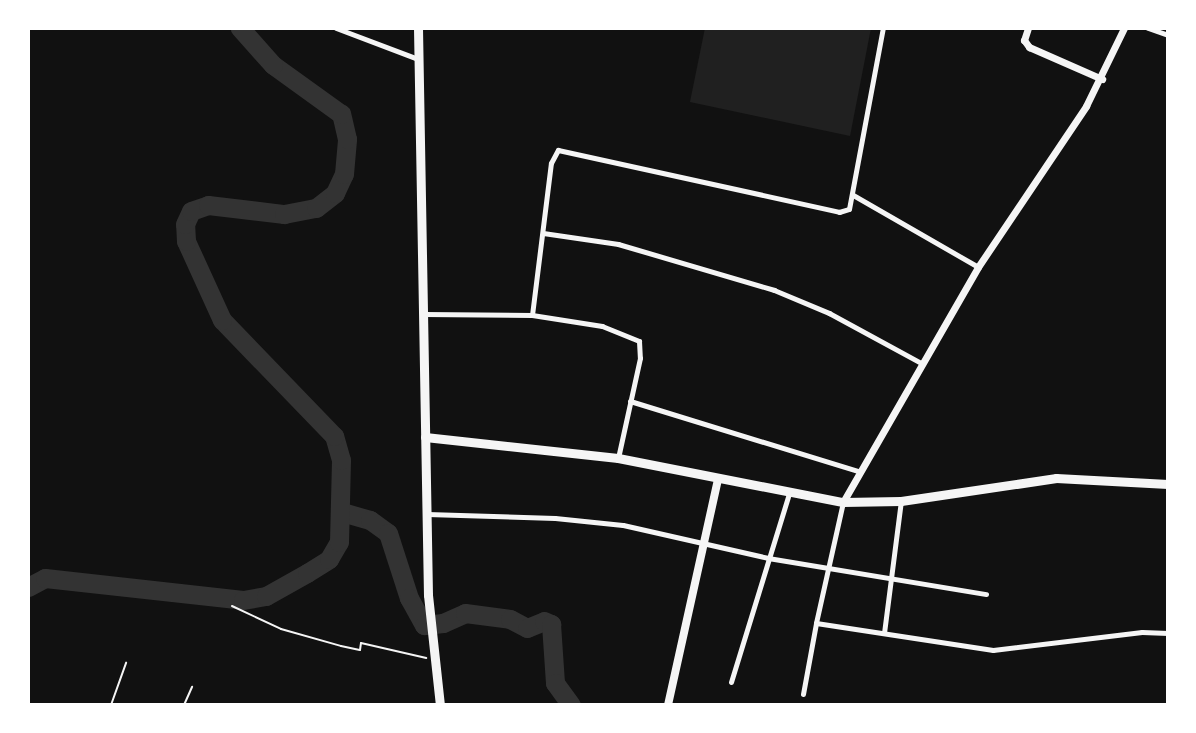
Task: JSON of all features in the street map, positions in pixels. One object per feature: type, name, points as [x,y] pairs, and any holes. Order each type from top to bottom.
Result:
[{"type":"main road","points":[[418,28],[428,595],[440,705]]},
{"type":"main road","points":[[425,437],[618,458],[843,502],[901,500],[1056,478],[1168,484]]},
{"type":"main road","points":[[668,705],[718,479]]},
{"type":"street","points":[[336,28],[418,59]]},
{"type":"street","points":[[532,315],[551,163],[560,150],[842,212],[849,209],[883,28]]},
{"type":"street","points":[[1028,28],[1024,40],[1029,47],[1102,79]]},
{"type":"street","points":[[803,694],[843,502],[857,471],[978,267],[1102,79],[1124,28]]},
{"type":"street","points":[[1148,28],[1168,34]]},
{"type":"street","points":[[853,195],[978,267]]},
{"type":"street","points":[[543,233],[618,244],[783,293],[829,313],[921,363]]},
{"type":"street","points":[[423,314],[532,315],[617,330],[639,341],[618,458]]},
{"type":"street","points":[[630,401],[857,471]]},
{"type":"street","points":[[731,682],[789,493]]},
{"type":"street","points":[[884,633],[901,500]]},
{"type":"street","points":[[427,514],[578,520],[768,558],[892,575],[986,594]]},
{"type":"street","points":[[816,623],[993,650],[1142,632],[1168,633]]},
{"type":"street","points":[[353,705],[381,705]]},
{"type":"path","points":[[233,606],[281,629],[341,646],[360,650],[361,643],[434,659]]},
{"type":"path","points":[[111,705],[125,663]]},
{"type":"path","points":[[184,705],[192,687]]},
{"type":"shaded area","points":[[705,28],[871,28],[850,136],[690,102]]},
{"type":"waterway","points":[[28,587],[45,578],[243,600],[266,596],[307,573],[329,559],[339,542],[341,460],[334,436],[222,320],[186,241],[185,224],[191,211],[208,205],[284,214],[316,208],[335,193],[344,174],[347,139],[341,114],[273,65],[240,28]]},
{"type":"waterway","points":[[342,512],[370,520],[388,533],[409,598],[424,625],[443,623],[465,613],[510,619],[527,628],[544,621],[551,624],[555,683],[571,705]]}]
